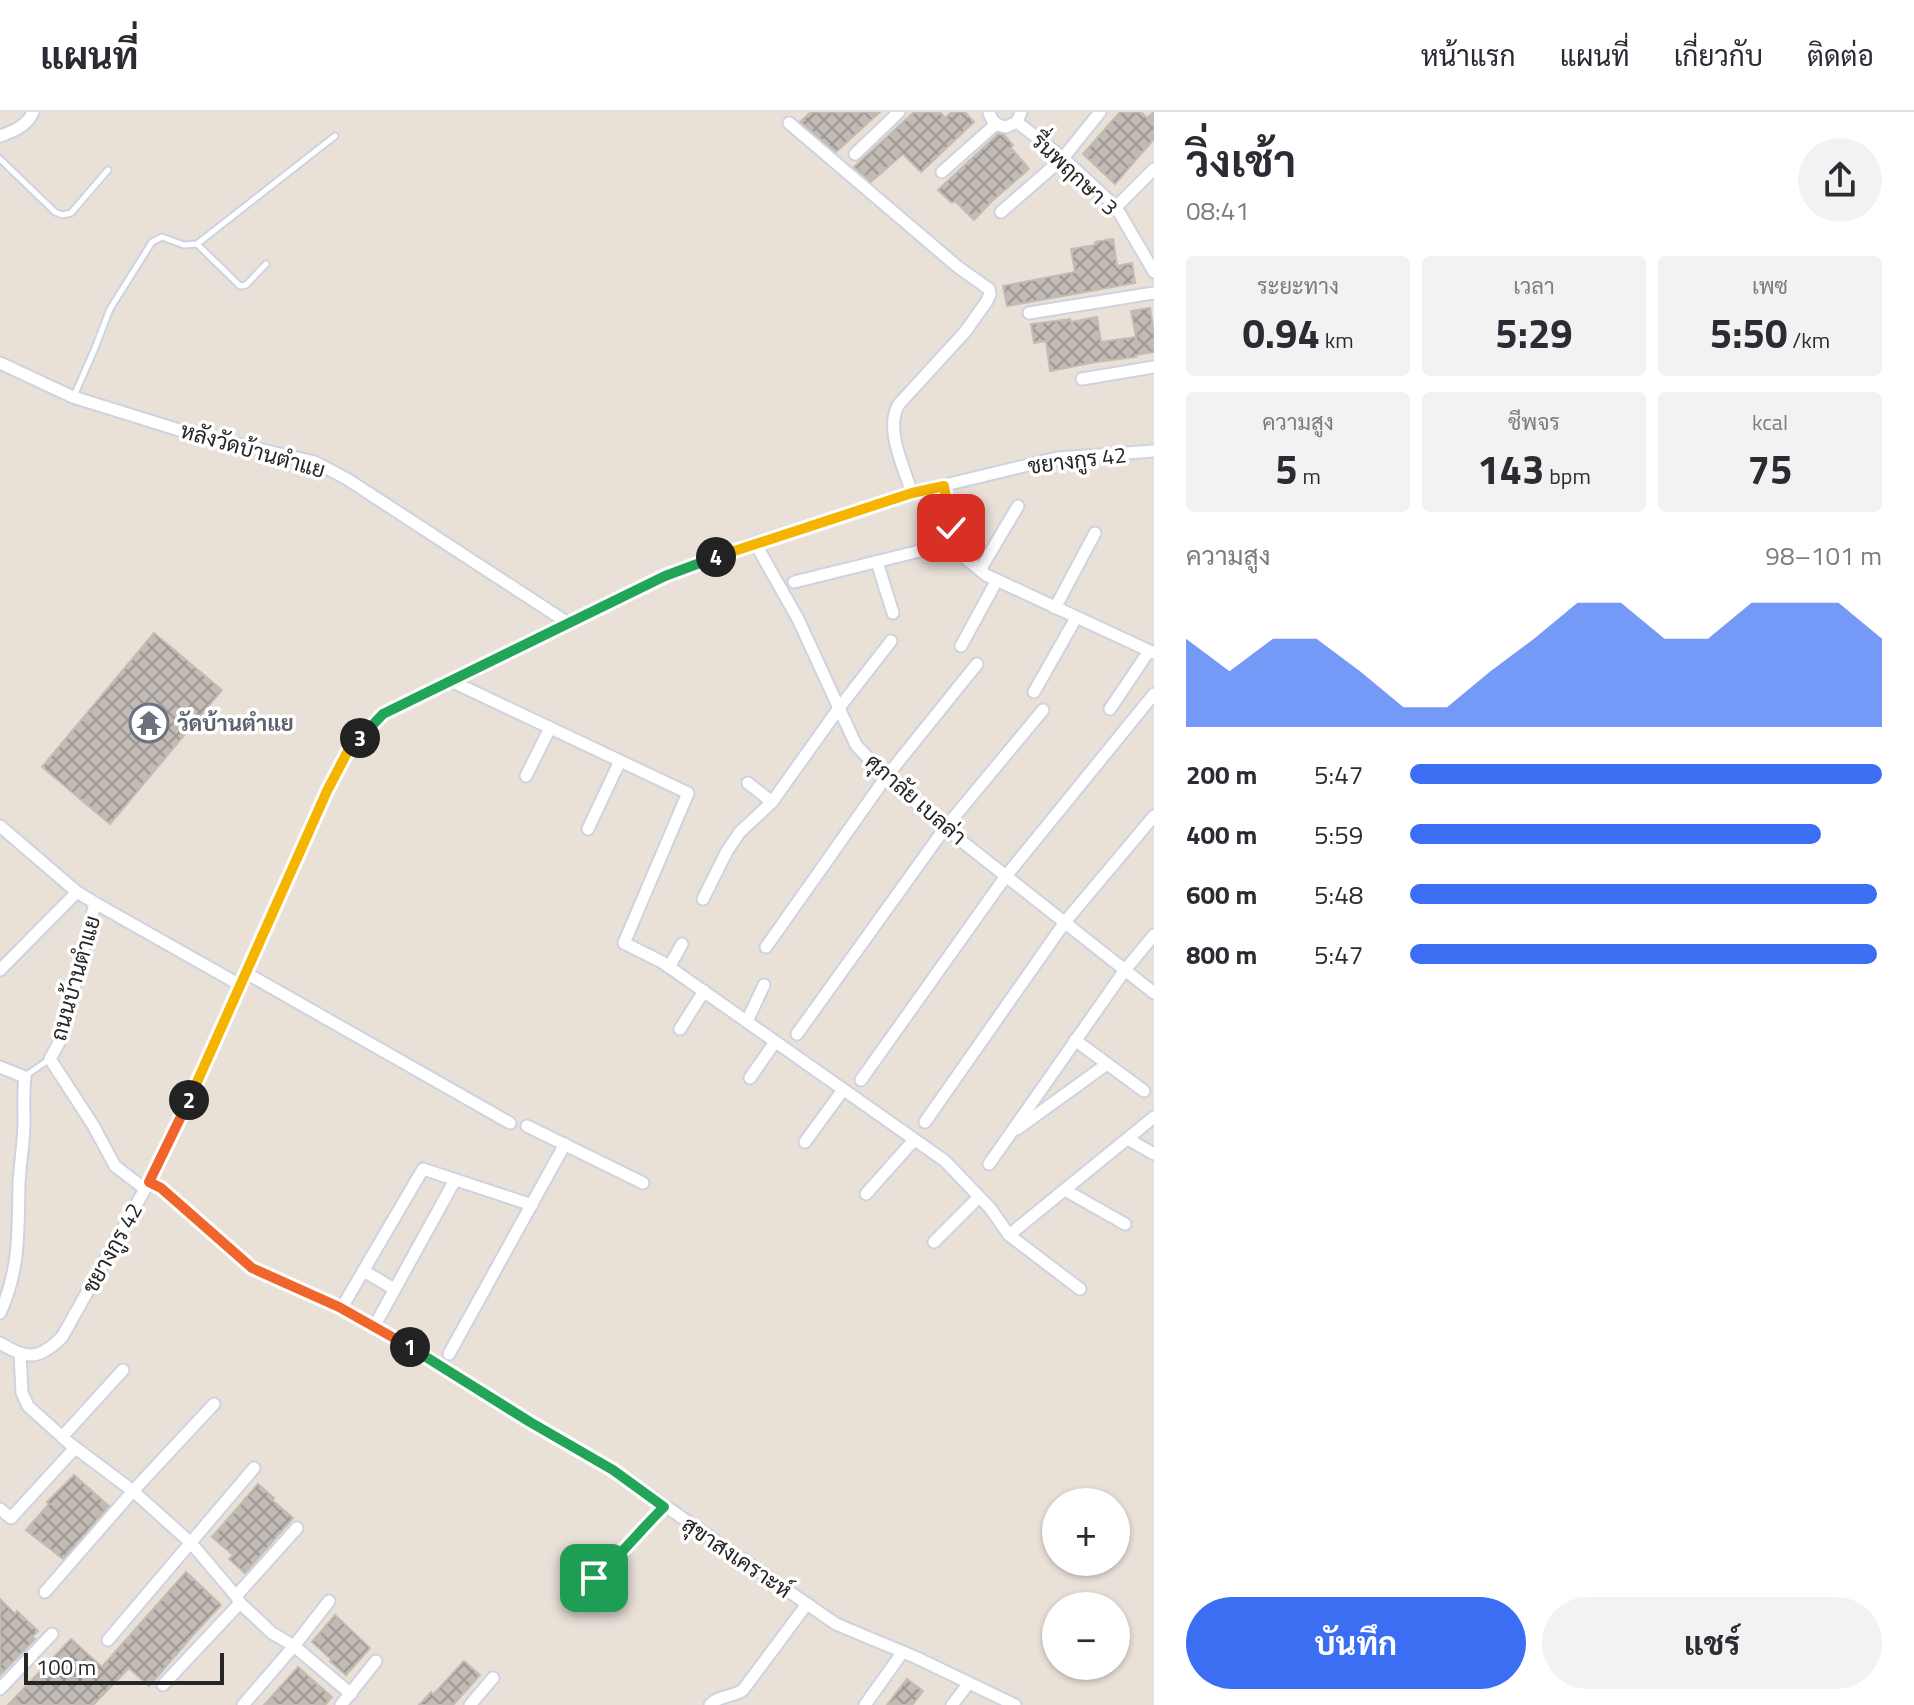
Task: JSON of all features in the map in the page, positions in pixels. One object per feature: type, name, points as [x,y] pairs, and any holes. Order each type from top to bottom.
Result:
[{"type":"street","points":[[0,136],[30,120],[33,112]]},
{"type":"street","points":[[855,154],[899,112]]},
{"type":"street","points":[[989,112],[996,124],[1006,127],[1019,117]]},
{"type":"street","points":[[1001,212],[1063,158],[1100,112]]},
{"type":"street","name":"รื่นพฤกษา 3","points":[[1019,117],[1116,207],[1154,272]]},
{"type":"street","points":[[789,123],[958,267],[989,289],[986,305],[893,413],[894,436],[912,493]]},
{"type":"street","points":[[942,172],[996,124]]},
{"type":"street","points":[[1116,207],[1154,169]]},
{"type":"street","points":[[1029,313],[1154,293]]},
{"type":"street","name":"หลังวัดบ้านตำแย","points":[[0,363],[73,397],[192,434],[315,462],[347,479],[568,623]]},
{"type":"street","points":[[1082,379],[1154,367]]},
{"type":"street","name":"ชยางกูร 42","points":[[20,1353],[29,1356],[41,1354],[62,1337],[147,1185],[198,1080],[327,791],[350,747],[383,714],[665,576],[755,543],[912,493],[1057,458],[1154,451]]},
{"type":"street","points":[[944,486],[951,528],[948,544]]},
{"type":"street","points":[[925,490],[937,534],[980,570],[1152,652],[1110,709]]},
{"type":"street","points":[[980,570],[1018,506]]},
{"type":"street","points":[[1055,608],[1095,533]]},
{"type":"street","name":"ศุภาลัย เบลล่า","points":[[755,543],[798,619],[856,745],[886,777],[945,828],[1154,993]]},
{"type":"street","points":[[794,582],[948,544]]},
{"type":"street","points":[[877,562],[893,613]]},
{"type":"street","points":[[961,646],[997,580]]},
{"type":"street","points":[[1034,692],[1076,618]]},
{"type":"street","points":[[703,899],[740,832],[772,802],[891,641]]},
{"type":"street","points":[[766,947],[886,777],[977,664]]},
{"type":"street","points":[[451,681],[688,793],[624,943],[669,967],[945,1161],[990,1208],[1009,1235],[1080,1289]]},
{"type":"street","points":[[861,1080],[1006,876],[1154,694]]},
{"type":"street","points":[[797,1034],[945,828],[1043,710]]},
{"type":"street","points":[[526,776],[550,728]]},
{"type":"street","points":[[588,829],[620,761]]},
{"type":"street","points":[[748,783],[772,802]]},
{"type":"street","points":[[925,1122],[1065,922],[1154,816]]},
{"type":"street","name":"ถนนบ้านตำแย","points":[[0,826],[77,892],[95,903],[61,1039],[50,1059],[93,1125],[115,1166],[147,1185]]},
{"type":"street","points":[[0,970],[77,892]]},
{"type":"street","points":[[95,903],[240,985]]},
{"type":"street","points":[[989,1164],[1125,970],[1154,935]]},
{"type":"street","points":[[669,967],[682,944]]},
{"type":"street","points":[[246,973],[510,1123]]},
{"type":"street","points":[[747,1021],[764,985]]},
{"type":"street","points":[[680,1029],[704,991]]},
{"type":"street","points":[[1075,1040],[1144,1091]]},
{"type":"street","points":[[750,1078],[775,1042]]},
{"type":"street","points":[[1009,1135],[1107,1064]]},
{"type":"street","points":[[0,1067],[25,1077],[19,1182],[20,1228],[15,1264],[0,1313]]},
{"type":"street","points":[[805,1142],[843,1090]]},
{"type":"street","points":[[1009,1235],[1154,1117]]},
{"type":"street","points":[[527,1126],[643,1183]]},
{"type":"street","points":[[1128,1139],[1154,1154]]},
{"type":"street","points":[[866,1194],[914,1140]]},
{"type":"street","points":[[449,1354],[565,1144]]},
{"type":"street","points":[[341,1309],[423,1169],[532,1205]]},
{"type":"street","points":[[374,1327],[455,1180]]},
{"type":"street","name":"สุขาสงเคราะห์","points":[[147,1185],[161,1188],[252,1268],[341,1309],[417,1351],[613,1470],[836,1624],[1014,1705]]},
{"type":"street","points":[[1065,1190],[1125,1224]]},
{"type":"street","points":[[934,1242],[979,1197]]},
{"type":"street","points":[[364,1271],[394,1289]]},
{"type":"street","points":[[2,1349],[20,1353],[22,1393],[28,1406],[75,1448],[133,1491],[191,1543],[238,1600],[272,1633],[294,1646],[351,1694]]},
{"type":"street","points":[[62,1437],[123,1370]]},
{"type":"street","points":[[45,1592],[214,1404]]},
{"type":"street","points":[[0,1509],[11,1518],[75,1448]]},
{"type":"street","points":[[108,1640],[254,1468]]},
{"type":"street","points":[[594,1578],[611,1565],[664,1507]]},
{"type":"street","points":[[163,1685],[297,1528]]},
{"type":"street","points":[[243,1705],[329,1601]]},
{"type":"street","points":[[710,1705],[713,1701],[743,1690],[807,1604]]},
{"type":"street","points":[[0,1689],[52,1634]]},
{"type":"street","points":[[865,1705],[902,1653]]},
{"type":"street","points":[[341,1705],[376,1661]]},
{"type":"street","points":[[470,1705],[493,1678]]},
{"type":"street","points":[[952,1705],[969,1683]]},
{"type":"lane","points":[[73,397],[110,309],[152,242],[162,237],[184,245],[197,244],[335,136]]},
{"type":"lane","points":[[0,159],[55,212],[62,215],[71,213],[108,170]]},
{"type":"lane","points":[[197,244],[240,286],[246,285],[266,264]]},
{"type":"lane","points":[[25,1077],[50,1059]]},
{"type":"building","points":[[811,112],[880,112],[836,152],[800,122]]},
{"type":"building","points":[[914,112],[940,112],[945,118],[952,112],[965,112],[974,122],[921,172],[903,154],[871,182],[854,167]]},
{"type":"building","points":[[1120,112],[1141,112],[1147,118],[1154,112],[1154,139],[1115,184],[1083,154]]},
{"type":"building","points":[[998,134],[1004,135],[1013,145],[1011,148],[1029,169],[974,220],[955,201],[952,203],[938,190]]},
{"type":"building","points":[[1113,239],[1117,266],[1132,263],[1135,283],[1007,306],[1003,286],[1075,272],[1071,249]]},
{"type":"building","points":[[1150,308],[1154,352],[1050,371],[1046,341],[1034,343],[1031,324],[1097,317],[1101,342],[1136,337],[1131,311]]},
{"type":"building","points":[[154,633],[222,690],[110,824],[42,767]]},
{"type":"building","points":[[74,1475],[109,1506],[63,1559],[26,1530],[49,1504],[47,1502]]},
{"type":"building","points":[[258,1484],[293,1518],[245,1573],[229,1559],[233,1555],[212,1537]]},
{"type":"building","points":[[186,1572],[221,1605],[149,1686],[129,1668],[93,1705],[8,1705],[71,1639],[102,1667]]},
{"type":"building","points":[[0,1599],[38,1631],[32,1637],[35,1639],[0,1675]]},
{"type":"building","points":[[335,1615],[370,1648],[346,1675],[312,1642]]},
{"type":"building","points":[[464,1661],[480,1675],[453,1705],[419,1705],[431,1692],[433,1695]]},
{"type":"building","points":[[298,1667],[332,1697],[325,1705],[264,1705]]},
{"type":"building","points":[[907,1679],[923,1691],[912,1705],[887,1705]]},
{"type":"place","name":"วัดบ้านตำแย","points":[[149,723]]},
{"type":"route","points":[[594,1578],[611,1565],[664,1507],[613,1470],[417,1351],[339,1307],[252,1268],[161,1188],[149,1182],[327,791],[350,747],[383,714],[665,576],[755,543],[912,493],[944,486],[951,528]]}]
